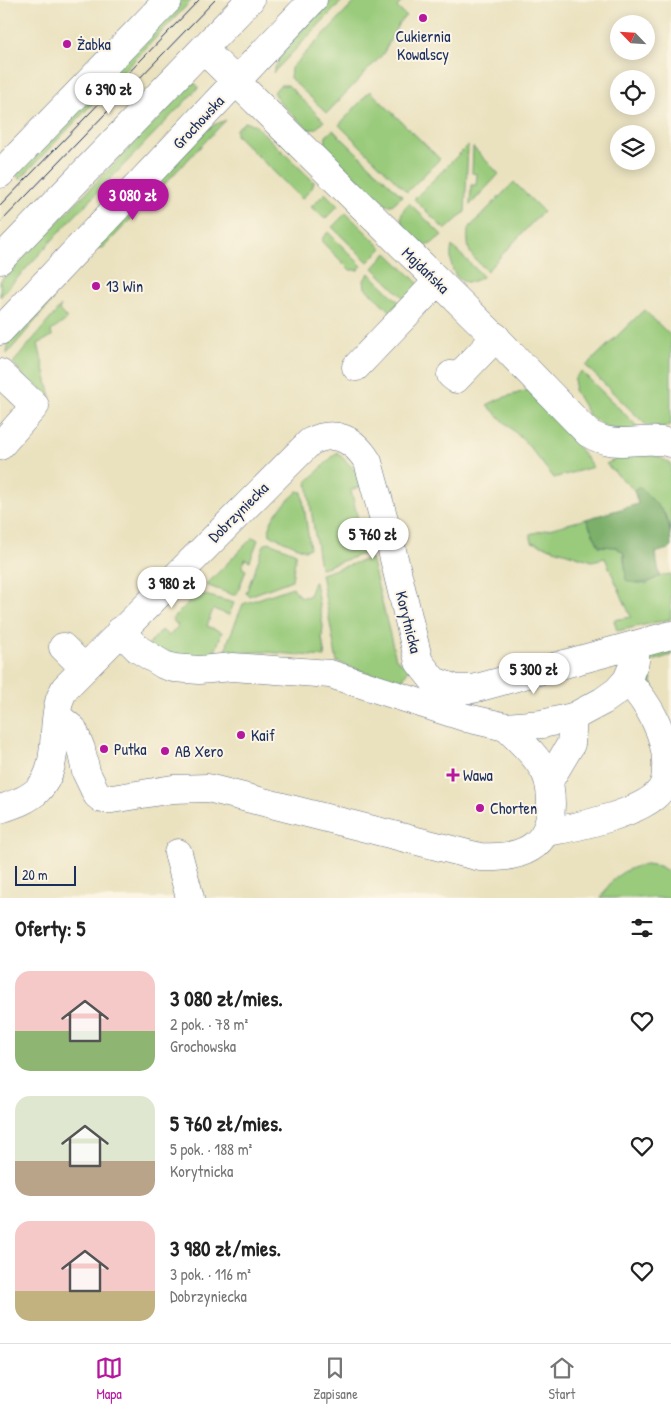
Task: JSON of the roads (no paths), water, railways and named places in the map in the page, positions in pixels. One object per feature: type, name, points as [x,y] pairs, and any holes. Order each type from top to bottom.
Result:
[{"type":"street","points":[[0,174],[168,0]]},
{"type":"street","points":[[0,260],[250,0]]},
{"type":"street","name":"Grochowska","points":[[0,332],[314,0]]},
{"type":"street","name":"Majdańska","points":[[203,49],[496,338],[588,433],[598,439],[613,442],[663,440],[671,443]]},
{"type":"street","points":[[356,367],[438,281]]},
{"type":"street","points":[[451,375],[456,379],[496,338]]},
{"type":"street","points":[[0,446],[36,406],[5,387]]},
{"type":"street","name":"Dobrzyniecka","points":[[0,808],[28,798],[38,790],[44,780],[51,764],[58,702],[65,688],[83,667],[310,442],[319,437],[332,436],[352,442]]},
{"type":"street","name":"Korytnicka","points":[[352,442],[361,452],[371,472],[419,662],[434,681],[456,689],[473,688],[635,645]]},
{"type":"street","points":[[120,631],[138,649],[164,665],[174,668],[199,670],[233,667],[330,674],[467,718],[506,727],[542,724],[573,717],[603,701],[617,691],[627,680],[635,661],[635,645],[671,635]]},
{"type":"street","points":[[64,647],[83,667]]},
{"type":"street","points":[[546,832],[571,828],[633,809],[645,804],[659,793],[662,788],[666,778],[666,748],[652,712],[627,680]]},
{"type":"street","points":[[57,716],[72,729],[81,749],[86,772],[97,795],[102,799],[186,788],[208,788],[480,857],[493,858],[522,853],[536,845],[546,832],[551,816],[549,781],[546,774],[523,744],[506,727]]},
{"type":"street","points":[[549,781],[570,744],[573,717]]},
{"type":"street","points":[[178,853],[190,898]]},
{"type":"tram line","points":[[0,206],[199,0]]},
{"type":"tram line","points":[[0,223],[215,0]]},
{"type":"place","name":"Cukiernia Kowalscy","points":[[423,18]]},
{"type":"place","name":"Żabka","points":[[67,44]]},
{"type":"place","name":"13 Win","points":[[96,286]]},
{"type":"place","name":"Kaif","points":[[241,735]]},
{"type":"place","name":"Putka","points":[[104,749]]},
{"type":"place","name":"AB Xero","points":[[165,751]]},
{"type":"place","name":"Wawa","points":[[453,775]]},
{"type":"place","name":"Chorten","points":[[480,808]]}]
